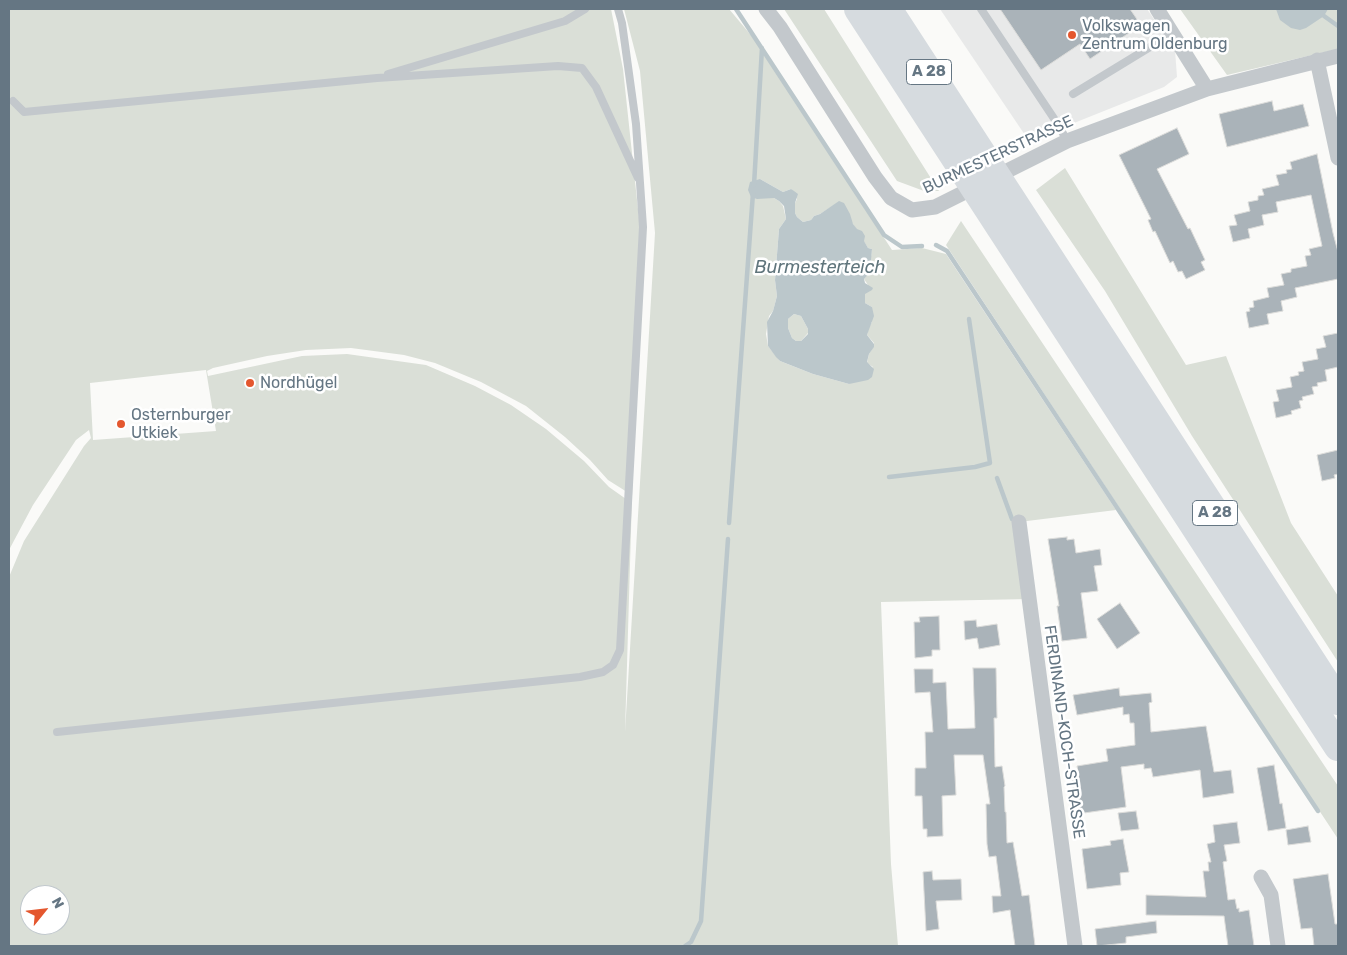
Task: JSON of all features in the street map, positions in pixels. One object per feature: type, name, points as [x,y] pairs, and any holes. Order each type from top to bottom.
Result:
[{"type":"highway","points":[[843,9],[876,58],[907,83]]},
{"type":"highway","name":"A 28","points":[[858,9],[907,83],[959,142]]},
{"type":"highway","name":"A 28","points":[[888,9],[959,142],[1020,235],[1338,701]]},
{"type":"highway","name":"A 28","points":[[1020,235],[1338,747]]},
{"type":"street","name":"BURMESTERSTRASSE","points":[[766,9],[780,27],[875,177],[891,198],[912,210],[935,207],[1067,141],[1207,89],[1338,56]]},
{"type":"street","points":[[1157,9],[1207,89]]},
{"type":"street","points":[[1317,60],[1338,158]]},
{"type":"street","name":"FERDINAND-KOCH-STRASSE","points":[[1019,522],[1075,946]]},
{"type":"street","points":[[1261,877],[1271,895],[1278,946]]},
{"type":"lane","points":[[377,78],[565,21],[585,9]]},
{"type":"lane","points":[[57,732],[580,677],[603,672],[613,665],[620,650],[643,228],[636,124],[622,23],[618,9]]},
{"type":"lane","points":[[981,9],[1067,141]]},
{"type":"lane","points":[[1073,94],[1173,33]]},
{"type":"lane","points":[[13,101],[24,112],[377,78],[558,66],[582,68],[596,87],[641,185]]},
{"type":"shaded area","points":[[9,9],[611,9],[623,69],[640,228],[625,732],[655,233],[640,71],[624,9],[729,9],[755,40],[892,250],[922,248],[946,254],[1116,510],[1019,522],[1029,599],[881,602],[891,864],[898,946],[9,946],[9,577],[24,541],[84,446],[91,438],[89,430],[76,440],[33,505],[9,550]],"holes":[[[760,179],[783,192],[791,189],[797,199],[795,213],[803,222],[811,220],[814,216],[839,202],[868,248],[872,249],[869,272],[864,279],[868,285],[868,291],[865,293],[865,303],[872,307],[872,322],[867,335],[874,343],[867,363],[873,367],[849,384],[813,374],[780,361],[768,346],[766,334],[769,316],[773,311],[777,296],[775,280],[779,229],[786,219],[783,206],[774,198]],[[351,348],[404,355],[435,363],[481,382],[526,406],[565,437],[608,480],[627,492],[626,499],[609,487],[584,461],[546,429],[511,405],[475,386],[426,365],[347,354],[302,356],[208,376],[207,371],[267,356],[306,350]],[[206,370],[216,431],[93,440],[90,383]]]},
{"type":"shaded area","points":[[784,9],[824,9],[939,191],[924,191],[897,181]]},
{"type":"shaded area","points":[[940,9],[1147,9],[1175,50],[1177,77],[1164,87],[1029,141]]},
{"type":"shaded area","points":[[1180,9],[1338,9],[1338,49],[1227,75]]},
{"type":"shaded area","points":[[1065,168],[1186,365],[1226,356],[1291,523],[1338,596],[1338,662],[1192,436],[1105,291],[1036,190]]},
{"type":"shaded area","points":[[961,221],[1338,786],[1338,839],[946,245]]},
{"type":"shaded area","points":[[794,314],[801,316],[808,329],[808,333],[801,341],[796,341],[792,338],[788,328],[788,319]]},
{"type":"water","points":[[1276,9],[1328,9],[1324,16],[1300,30],[1291,28],[1280,20]]},
{"type":"water","name":"Burmesterteich","points":[[760,179],[783,192],[791,189],[798,194],[795,203],[795,213],[803,222],[811,220],[814,216],[839,201],[844,203],[853,224],[865,236],[864,241],[868,248],[872,249],[871,260],[873,269],[864,279],[865,283],[873,288],[865,294],[865,303],[872,307],[874,316],[867,335],[874,344],[867,362],[874,369],[872,377],[868,380],[849,384],[813,374],[780,361],[768,346],[767,322],[773,311],[777,296],[775,280],[779,229],[786,219],[784,206],[779,201],[774,198],[757,199],[751,197],[748,190],[750,182]],"holes":[[[794,314],[801,316],[808,329],[808,334],[801,341],[796,341],[792,338],[788,328],[788,319]]]},
{"type":"building","name":"Volkswagen Zentrum Oldenburg","points":[[1000,9],[1130,9],[1141,25],[1090,59],[1080,44],[1041,70]]},
{"type":"building","points":[[1272,101],[1274,111],[1303,104],[1309,126],[1227,147],[1219,114]]},
{"type":"building","points":[[1177,128],[1189,154],[1157,169],[1188,229],[1190,228],[1205,260],[1201,262],[1205,270],[1186,279],[1182,271],[1178,272],[1173,261],[1170,263],[1155,231],[1153,232],[1148,220],[1151,219],[1119,155]]},
{"type":"building","points":[[1317,154],[1338,252],[1338,279],[1295,288],[1297,297],[1281,301],[1283,311],[1267,314],[1269,324],[1249,328],[1246,312],[1250,311],[1249,308],[1254,307],[1253,301],[1269,297],[1267,288],[1284,285],[1281,274],[1291,272],[1291,269],[1307,266],[1305,256],[1311,255],[1309,249],[1322,246],[1311,195],[1276,202],[1278,212],[1262,215],[1264,225],[1248,229],[1250,238],[1233,242],[1229,226],[1237,225],[1234,215],[1250,211],[1248,202],[1258,200],[1258,196],[1264,195],[1262,189],[1279,185],[1276,175],[1287,173],[1286,170],[1292,169],[1290,162]]},
{"type":"building","points":[[1338,333],[1338,367],[1325,370],[1327,381],[1317,383],[1318,386],[1312,387],[1314,394],[1302,397],[1303,400],[1299,401],[1301,408],[1291,411],[1292,414],[1276,418],[1273,402],[1279,401],[1276,390],[1292,387],[1290,377],[1299,375],[1298,372],[1304,371],[1302,362],[1318,359],[1316,349],[1326,347],[1323,336]]},
{"type":"building","points":[[1338,450],[1338,474],[1334,475],[1335,478],[1322,481],[1317,455]]},
{"type":"building","points":[[1067,537],[1067,540],[1074,539],[1076,553],[1100,549],[1102,565],[1094,566],[1098,591],[1081,593],[1087,638],[1062,641],[1057,606],[1059,606],[1048,539]]},
{"type":"building","points":[[1120,603],[1140,633],[1117,649],[1097,619]]},
{"type":"building","points":[[939,616],[940,650],[932,650],[932,656],[915,658],[914,622],[920,622],[919,617]]},
{"type":"building","points":[[976,620],[977,627],[997,624],[1000,645],[979,649],[977,638],[965,640],[964,621]]},
{"type":"building","points":[[973,668],[996,668],[997,718],[994,718],[995,767],[1002,766],[1005,786],[1007,843],[1013,842],[1022,896],[1029,895],[1035,946],[1015,946],[1010,910],[993,913],[992,896],[1001,896],[996,856],[989,857],[987,844],[986,804],[990,804],[983,755],[954,755],[956,795],[942,796],[943,836],[927,837],[927,829],[923,829],[922,796],[915,796],[915,768],[926,768],[925,732],[933,732],[930,692],[915,693],[914,669],[933,669],[933,683],[946,682],[948,729],[975,728]]},
{"type":"building","points":[[1119,688],[1120,696],[1151,693],[1152,702],[1149,703],[1151,732],[1206,726],[1214,772],[1231,770],[1234,793],[1203,798],[1200,770],[1153,777],[1151,768],[1144,769],[1144,764],[1121,767],[1126,807],[1077,814],[1071,773],[1078,772],[1077,766],[1108,761],[1106,749],[1135,745],[1134,723],[1130,723],[1129,714],[1123,715],[1123,707],[1077,715],[1073,695]]},
{"type":"building","points":[[1274,765],[1286,828],[1268,831],[1257,768]]},
{"type":"building","points":[[1136,811],[1139,829],[1121,831],[1118,813]]},
{"type":"building","points":[[1237,822],[1240,843],[1224,845],[1227,861],[1223,862],[1228,900],[1235,899],[1239,912],[1249,910],[1254,946],[1228,946],[1224,916],[1146,915],[1146,895],[1206,897],[1203,871],[1209,871],[1208,862],[1211,862],[1207,844],[1215,842],[1213,825]]},
{"type":"building","points":[[1308,826],[1311,842],[1288,845],[1286,830]]},
{"type":"building","points":[[1123,839],[1129,872],[1120,873],[1121,885],[1087,889],[1082,849],[1111,845],[1110,841]]},
{"type":"building","points":[[932,871],[933,880],[961,879],[962,900],[936,901],[939,929],[926,931],[923,872]]},
{"type":"building","points":[[1328,874],[1335,924],[1338,924],[1338,946],[1314,946],[1312,928],[1301,929],[1293,879]]},
{"type":"building","points":[[1156,921],[1157,933],[1126,937],[1126,943],[1097,946],[1095,929]]},
{"type":"waterway","points":[[736,9],[884,235],[902,247],[922,246]]},
{"type":"waterway","points":[[1324,16],[1338,26]]},
{"type":"waterway","points":[[754,185],[762,48]]},
{"type":"waterway","points":[[729,523],[753,193]]},
{"type":"waterway","points":[[936,245],[947,251],[1318,811]]},
{"type":"waterway","points":[[889,477],[975,467],[990,463],[969,319]]},
{"type":"waterway","points":[[997,478],[1012,519]]},
{"type":"waterway","points":[[685,946],[691,942],[701,921],[728,539]]},
{"type":"place","name":"Volkswagen Zentrum Oldenburg","points":[[1072,35]]},
{"type":"place","name":"Nordhügel","points":[[250,383]]},
{"type":"place","name":"Osternburger Utkiek","points":[[121,424]]}]
